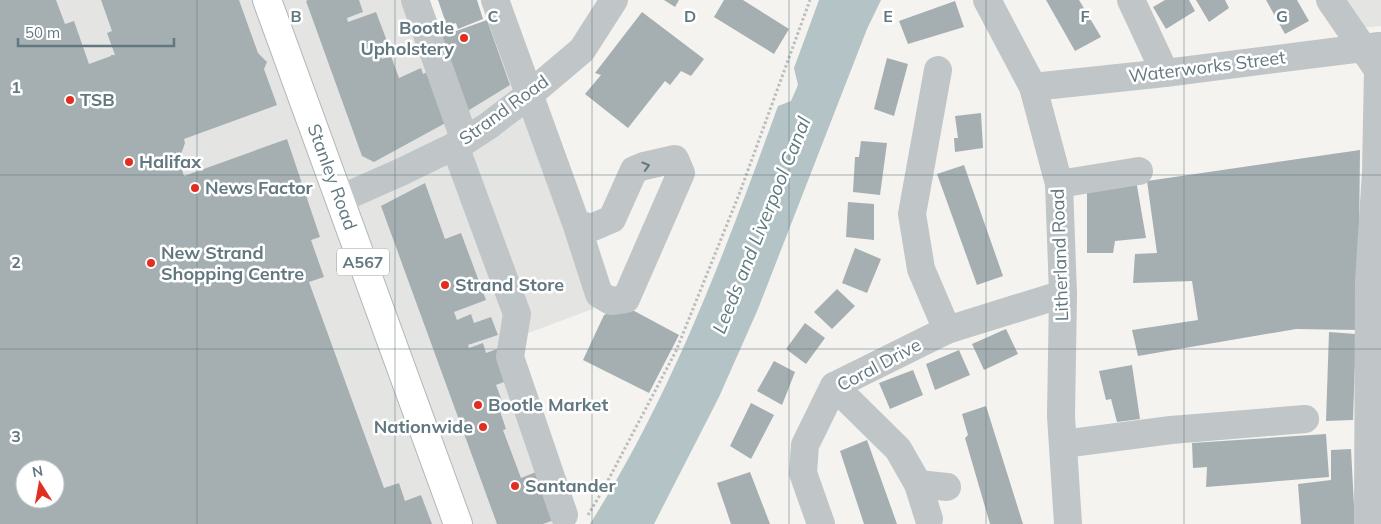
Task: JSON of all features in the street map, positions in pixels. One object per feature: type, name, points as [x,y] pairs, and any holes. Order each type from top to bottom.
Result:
[{"type":"main road","name":"Stanley Road","points":[[266,0],[458,524]]},
{"type":"street","points":[[414,0],[517,314],[510,357],[576,515]]},
{"type":"street","points":[[495,0],[576,223],[599,294],[611,301],[626,299],[681,173],[675,159],[634,170],[612,219],[591,228],[576,223]]},
{"type":"street","name":"Strand Road","points":[[340,199],[460,144],[530,94],[582,50],[614,0]]},
{"type":"street","name":"Litherland Road","points":[[987,0],[1033,87],[1059,184],[1063,294],[1061,416],[1068,524]]},
{"type":"street","points":[[1131,0],[1165,73]]},
{"type":"street","points":[[1330,0],[1371,47],[1378,70],[1379,172],[1368,524]]},
{"type":"street","name":"Waterworks Street","points":[[1033,87],[1165,73],[1371,47]]},
{"type":"street","points":[[938,70],[912,214],[921,269],[947,330]]},
{"type":"street","points":[[1059,184],[1139,171]]},
{"type":"street","name":"Coral Drive","points":[[820,524],[803,473],[805,445],[834,386],[947,330],[1063,294]]},
{"type":"street","points":[[834,386],[898,448],[918,484],[929,519]]},
{"type":"street","points":[[1063,444],[1171,430],[1305,419]]},
{"type":"street","points":[[918,484],[947,487]]},
{"type":"path","points":[[576,515],[603,490],[676,351],[740,192],[810,0]]},
{"type":"shaded area","points":[[0,0],[402,0],[418,45],[501,16],[603,305],[499,344],[561,524],[0,524]]},
{"type":"shaded area","points":[[1344,0],[1381,0],[1381,26],[1363,28]]},
{"type":"water","name":"Leeds and Liverpool Canal","points":[[819,0],[881,0],[867,29],[758,309],[719,397],[654,524],[590,524],[647,424],[672,373],[717,267],[778,106],[791,101],[798,85],[794,68]]},
{"type":"building","name":"New Strand Shopping Centre","points":[[0,0],[56,0],[65,24],[74,21],[89,64],[115,55],[107,33],[112,31],[101,0],[239,0],[258,53],[267,62],[264,69],[277,105],[184,139],[185,143],[179,160],[184,176],[287,139],[320,237],[311,240],[324,277],[309,282],[384,488],[399,483],[405,501],[421,495],[432,524],[0,524]]},
{"type":"building","points":[[359,0],[363,12],[347,18],[348,22],[376,12],[387,41],[361,51],[362,54],[378,48],[382,59],[391,56],[399,78],[421,68],[423,74],[432,70],[451,120],[374,162],[362,156],[306,1]]},
{"type":"building","points":[[438,0],[477,0],[483,19],[458,29],[456,23],[447,26]]},
{"type":"building","points":[[664,0],[679,0],[675,7]]},
{"type":"building","points":[[724,0],[743,0],[789,29],[774,54],[714,17]]},
{"type":"building","points":[[1046,0],[1079,0],[1101,37],[1075,51]]},
{"type":"building","points":[[1165,0],[1189,0],[1195,11],[1166,29],[1153,7]]},
{"type":"building","points":[[1196,0],[1225,0],[1229,8],[1209,22]]},
{"type":"building","points":[[1266,0],[1297,0],[1309,21],[1285,34]]},
{"type":"building","points":[[955,1],[964,27],[908,44],[899,21]]},
{"type":"building","points":[[642,12],[704,59],[691,76],[681,71],[670,85],[665,81],[628,128],[585,94],[601,75],[595,73]]},
{"type":"building","points":[[487,20],[510,85],[461,115],[434,39]]},
{"type":"building","points":[[887,58],[908,64],[894,116],[874,109]]},
{"type":"building","points":[[981,113],[983,148],[955,152],[954,138],[958,138],[955,116]]},
{"type":"building","points":[[861,141],[887,143],[880,195],[853,192],[855,157],[859,157]]},
{"type":"building","points":[[1360,150],[1358,330],[1296,329],[1138,356],[1132,330],[1198,320],[1192,281],[1133,283],[1135,254],[1157,253],[1147,181]]},
{"type":"building","points":[[964,165],[1003,276],[977,285],[937,174]]},
{"type":"building","points":[[1136,180],[1146,238],[1115,241],[1113,253],[1087,253],[1087,187]]},
{"type":"building","points":[[425,183],[445,239],[461,233],[486,300],[454,312],[457,320],[471,314],[474,323],[491,317],[498,335],[468,345],[469,348],[483,343],[486,353],[503,347],[515,378],[496,385],[505,409],[500,411],[506,429],[503,430],[521,478],[541,470],[559,518],[543,524],[497,524],[381,206]]},
{"type":"building","points":[[848,202],[874,204],[874,240],[846,237]]},
{"type":"building","points":[[855,248],[881,259],[867,293],[842,283]]},
{"type":"building","points":[[837,289],[855,306],[832,329],[814,312]]},
{"type":"building","points":[[625,306],[679,335],[649,393],[583,360],[604,315]]},
{"type":"building","points":[[805,323],[825,338],[806,364],[786,349]]},
{"type":"building","points":[[1006,329],[1018,354],[984,370],[972,344]]},
{"type":"building","points":[[1329,332],[1356,334],[1353,420],[1326,421]]},
{"type":"building","points":[[959,350],[970,375],[935,390],[926,364]]},
{"type":"building","points":[[774,361],[795,372],[782,405],[757,391]]},
{"type":"building","points":[[1132,365],[1140,419],[1117,422],[1111,399],[1106,400],[1099,371]]},
{"type":"building","points":[[913,370],[923,395],[890,409],[879,383]]},
{"type":"building","points":[[751,403],[774,415],[751,459],[730,446]]},
{"type":"building","points":[[986,406],[1023,524],[990,524],[965,438],[968,435],[962,414]]},
{"type":"building","points":[[1326,434],[1329,477],[1206,487],[1207,467],[1193,468],[1192,443]]},
{"type":"building","points":[[867,440],[897,524],[864,524],[840,451]]},
{"type":"building","points":[[1351,449],[1355,524],[1301,524],[1298,484],[1331,480],[1331,450]]},
{"type":"building","points":[[750,472],[770,524],[731,524],[717,483]]},
{"type":"place","name":"Bootle Upholstery","points":[[464,38]]},
{"type":"place","name":"TSB","points":[[70,100]]},
{"type":"place","name":"Halifax","points":[[129,162]]},
{"type":"place","name":"News Factor","points":[[195,188]]},
{"type":"place","name":"New Strand Shopping Centre","points":[[151,263]]},
{"type":"place","name":"Strand Store","points":[[445,285]]},
{"type":"place","name":"Bootle Market","points":[[478,405]]},
{"type":"place","name":"Nationwide","points":[[483,427]]},
{"type":"place","name":"Santander","points":[[515,486]]}]
